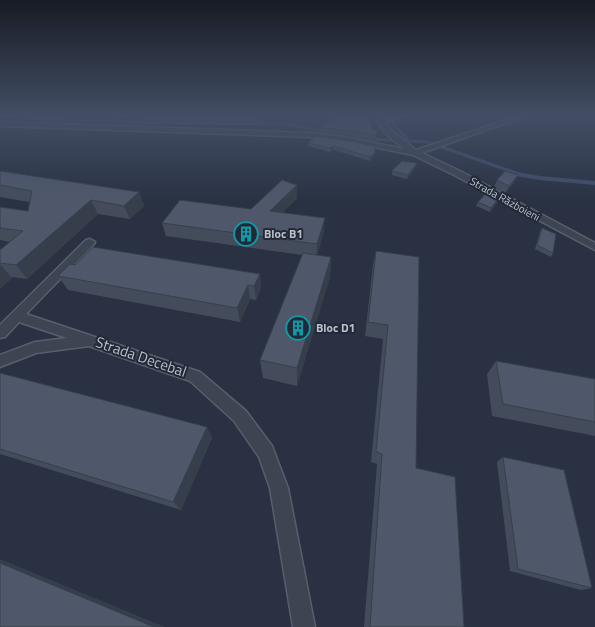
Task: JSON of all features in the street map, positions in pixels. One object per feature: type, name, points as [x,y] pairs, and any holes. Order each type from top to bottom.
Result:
[{"type":"street","points":[[371,144],[415,153],[441,144]]},
{"type":"street","points":[[403,144],[415,153]]},
{"type":"street","name":"Strada Războieni","points":[[415,153],[457,173],[541,220],[595,247]]},
{"type":"street","points":[[6,325],[90,242]]},
{"type":"street","name":"Strada Decebal","points":[[6,325],[94,341],[195,376],[240,416],[266,452],[279,488],[304,627]]},
{"type":"street","points":[[0,361],[35,348],[68,342],[94,341]]},
{"type":"building","points":[[314,144],[366,144],[375,146],[375,153],[370,157],[334,146],[330,148]]},
{"type":"building","points":[[402,161],[417,163],[408,175],[392,171]]},
{"type":"building","points":[[0,171],[139,192],[124,206],[91,200],[16,265],[0,263],[0,250],[23,231],[0,228],[0,207],[28,211],[32,191],[0,185]]},
{"type":"building","points":[[505,171],[518,175],[509,186],[497,180]]},
{"type":"building","points":[[282,180],[297,185],[270,211],[325,218],[317,244],[162,223],[180,200],[251,209]]},
{"type":"building","points":[[488,191],[500,197],[491,208],[478,202]]},
{"type":"building","points":[[542,228],[556,234],[553,253],[537,245]]},
{"type":"building","points":[[93,247],[260,274],[254,286],[248,285],[237,308],[58,276],[70,264],[75,265]]},
{"type":"building","points":[[376,251],[419,257],[416,468],[455,477],[464,627],[370,627],[382,454],[376,452],[388,325],[368,322]]},
{"type":"building","name":"Bloc D1","points":[[303,253],[331,257],[297,368],[260,360]]},
{"type":"building","points":[[496,361],[595,379],[595,422],[503,404]]},
{"type":"building","points":[[0,373],[207,427],[173,502],[0,449]]},
{"type":"building","points":[[503,457],[564,470],[592,588],[518,569]]},
{"type":"building","points":[[0,563],[154,627],[0,627]]},
{"type":"waterway","points":[[434,144],[522,175]]},
{"type":"waterway","points":[[516,174],[522,175]]},
{"type":"waterway","points":[[522,175],[595,183]]},
{"type":"place","name":"Bloc B1","points":[[246,234]]},
{"type":"place","name":"Bloc D1","points":[[298,328]]}]
